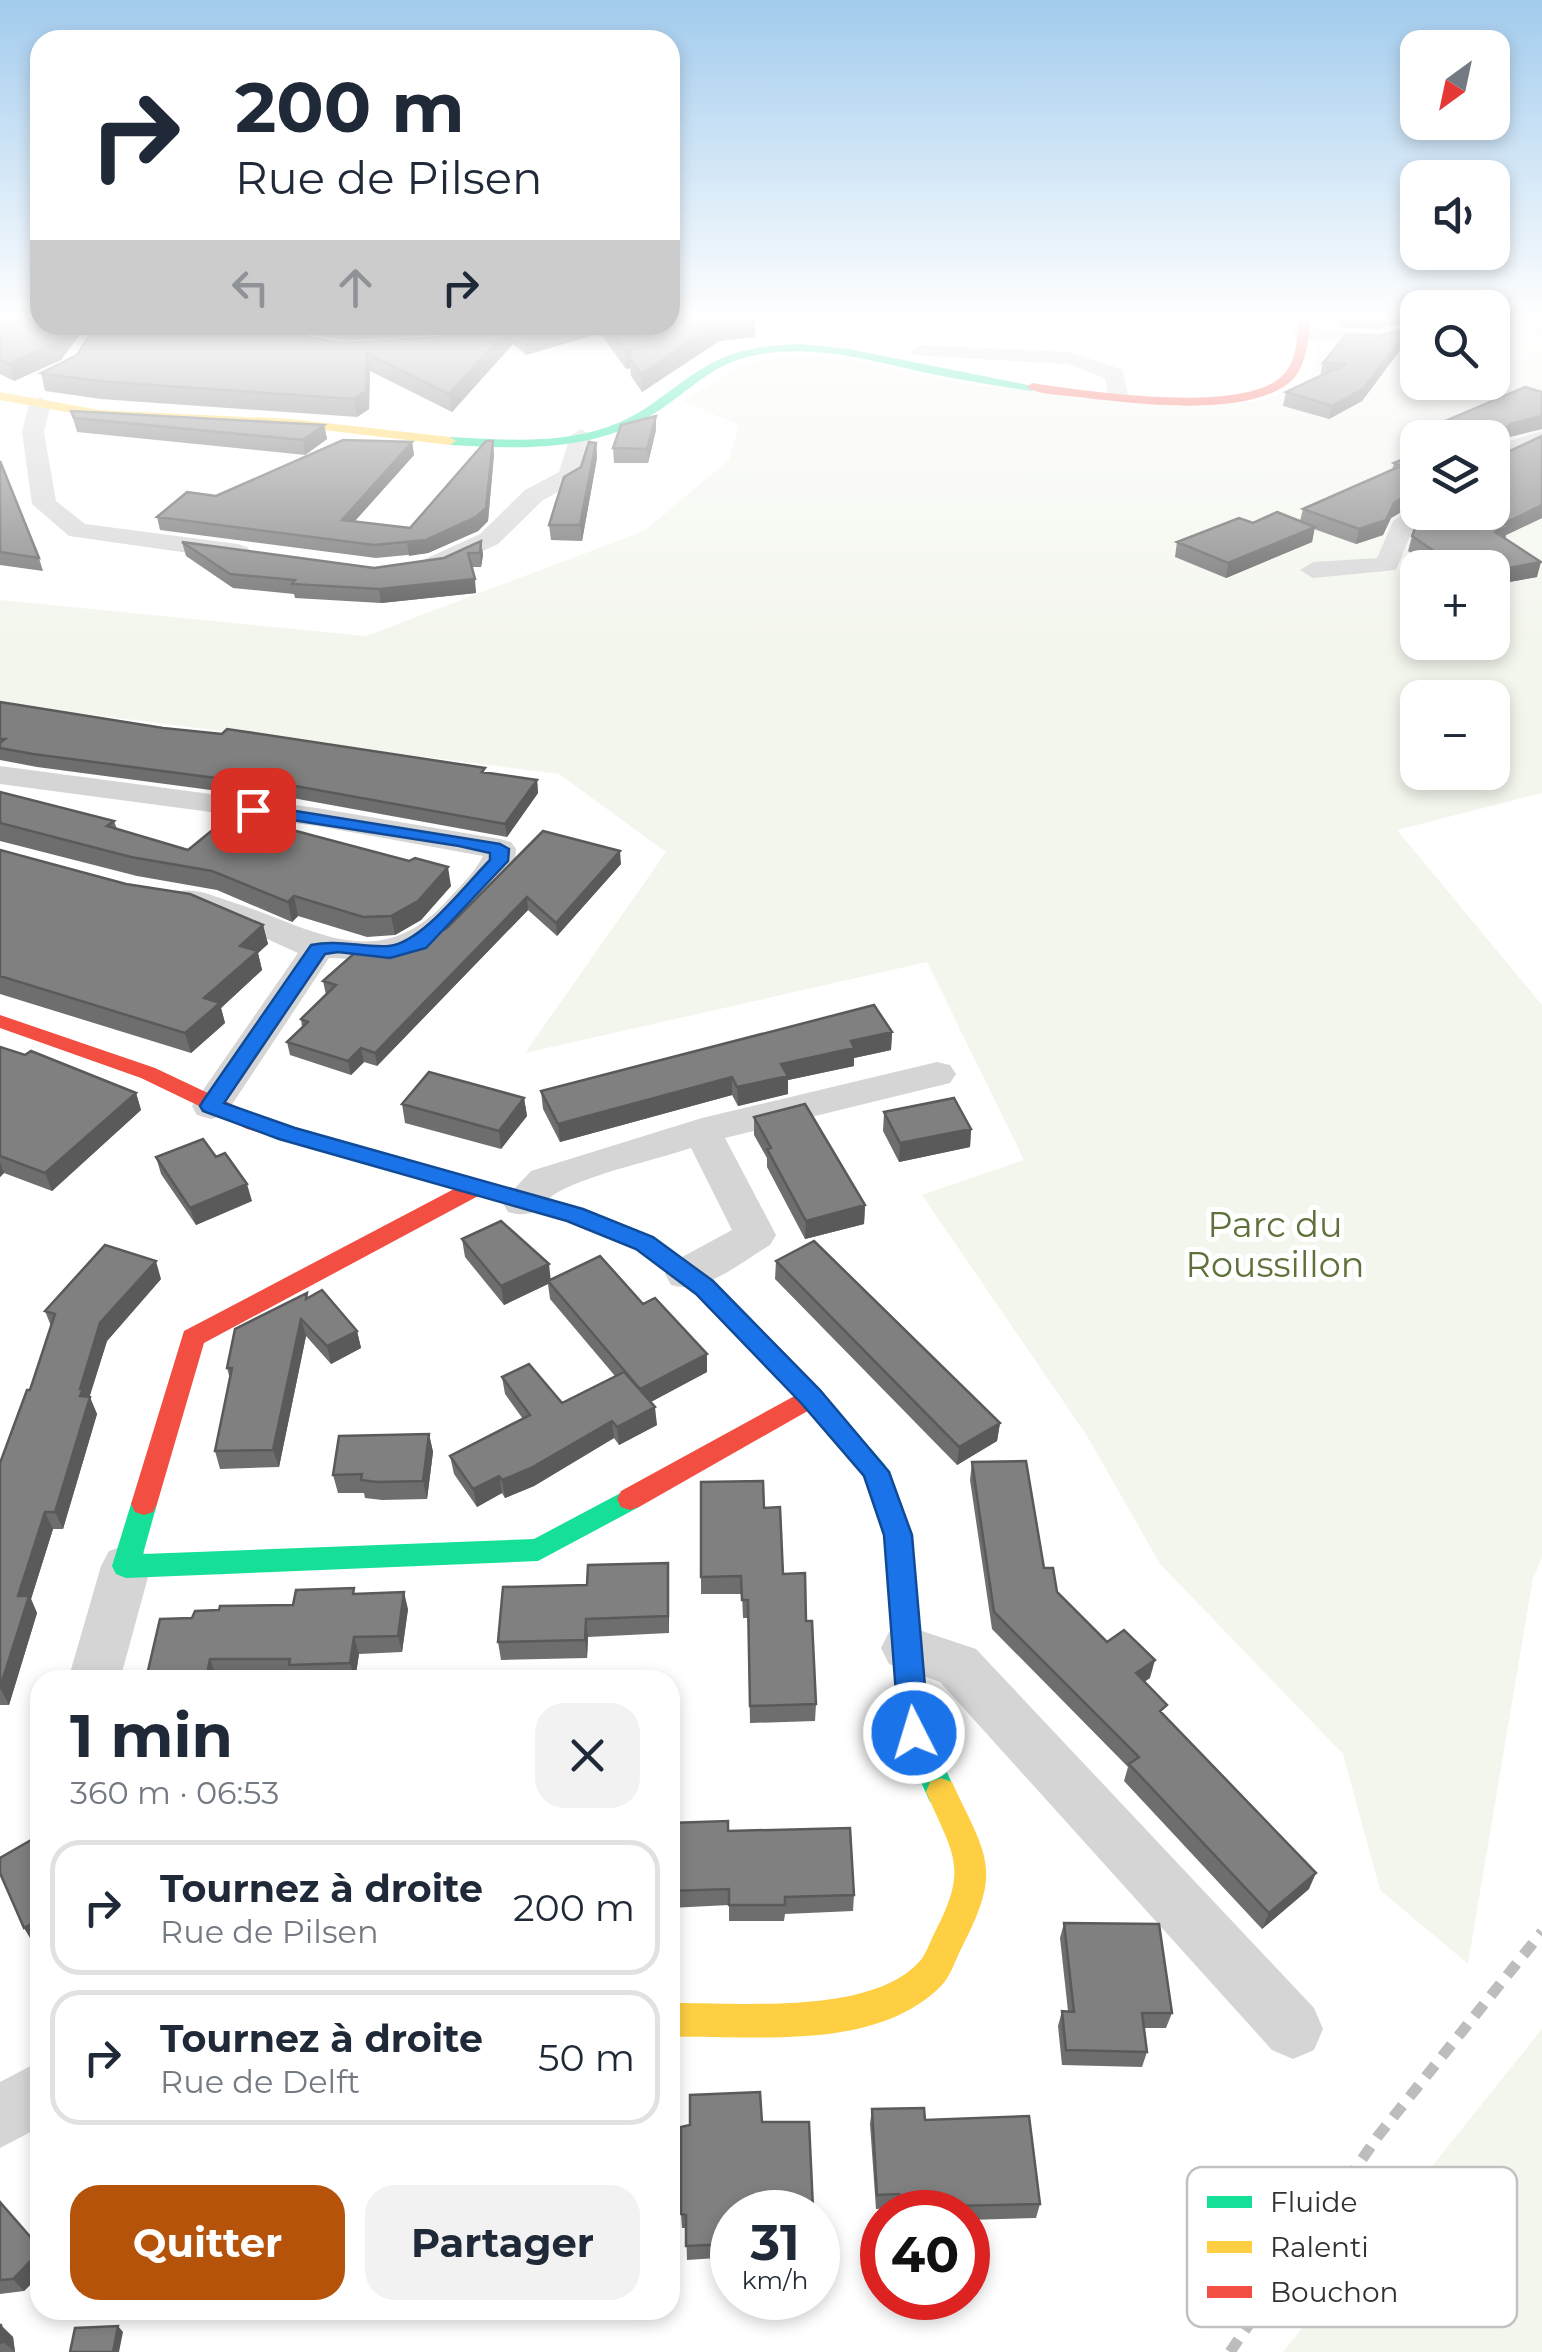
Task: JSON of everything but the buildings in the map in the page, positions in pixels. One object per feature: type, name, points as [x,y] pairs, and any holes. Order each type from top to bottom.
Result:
[{"type":"street","points":[[34,428],[44,504],[78,531],[264,556]]},
{"type":"street","points":[[325,428],[437,443],[499,446],[581,436],[609,428]]},
{"type":"street","points":[[408,568],[436,564],[489,539],[534,494],[570,476],[581,436]]},
{"type":"street","points":[[1510,451],[1542,438]]},
{"type":"street","points":[[1313,570],[1386,565],[1400,530]]},
{"type":"street","points":[[0,775],[317,817],[500,849],[499,861],[419,944],[390,952],[338,946],[318,950],[204,901],[148,892]]},
{"type":"street","points":[[211,1106],[318,950]]},
{"type":"street","points":[[0,1021],[148,1073],[255,1124],[574,1215],[645,1243],[705,1288],[811,1397],[876,1472],[898,1535],[914,1733],[972,1859],[969,1900],[931,1974],[878,2009],[832,2017],[680,2020]]},
{"type":"street","points":[[522,1202],[546,1181],[702,1131],[937,1074]]},
{"type":"street","points":[[686,1274],[755,1236],[702,1131]]},
{"type":"street","points":[[97,1670],[193,1338],[472,1189]]},
{"type":"street","points":[[126,1566],[538,1550],[811,1397]]},
{"type":"street","points":[[907,1648],[958,1665],[1293,2029]]},
{"type":"street","points":[[0,2117],[30,2098]]},
{"type":"green space","name":"Parc du Roussillon","points":[[738,428],[1400,428],[1400,530],[1510,530],[1510,428],[1542,428],[1542,793],[1397,830],[1542,1005],[1542,1558],[1533,1578],[1468,1964],[1380,1890],[1343,1754],[1160,1564],[1087,1436],[922,1195],[1024,1160],[927,962],[525,1053],[666,852],[559,774],[0,703],[0,600],[366,636],[644,531],[729,460]]},
{"type":"green space","points":[[1542,2029],[1542,2352],[1283,2352],[1303,2327],[1517,2327],[1517,2167],[1431,2167]]},
{"type":"railway","points":[[1357,2167],[1542,1932]]},
{"type":"railway","points":[[1230,2352],[1247,2327]]},
{"type":"traffic: fast","points":[[450,441],[550,442],[617,428]]},
{"type":"traffic: fast","points":[[457,1182],[574,1215],[645,1243],[705,1288],[811,1397],[876,1472],[898,1535],[914,1733],[941,1792]]},
{"type":"traffic: fast","points":[[144,1504],[126,1566],[538,1550],[630,1499]]},
{"type":"traffic: slow","points":[[329,428],[450,441]]},
{"type":"traffic: slow","points":[[680,2020],[833,2017],[878,2009],[931,1973],[969,1900],[971,1859],[941,1792]]},
{"type":"traffic: jam","points":[[0,1021],[148,1073],[255,1124],[457,1182]]},
{"type":"traffic: jam","points":[[144,1504],[193,1338],[472,1189]]},
{"type":"traffic: jam","points":[[630,1499],[811,1397]]},
{"type":"route","points":[[253,810],[317,817],[500,849],[499,861],[419,944],[390,952],[338,946],[318,950],[211,1106],[287,1134],[574,1215],[645,1243],[705,1288],[811,1397],[876,1472],[898,1535],[914,1733]]}]
